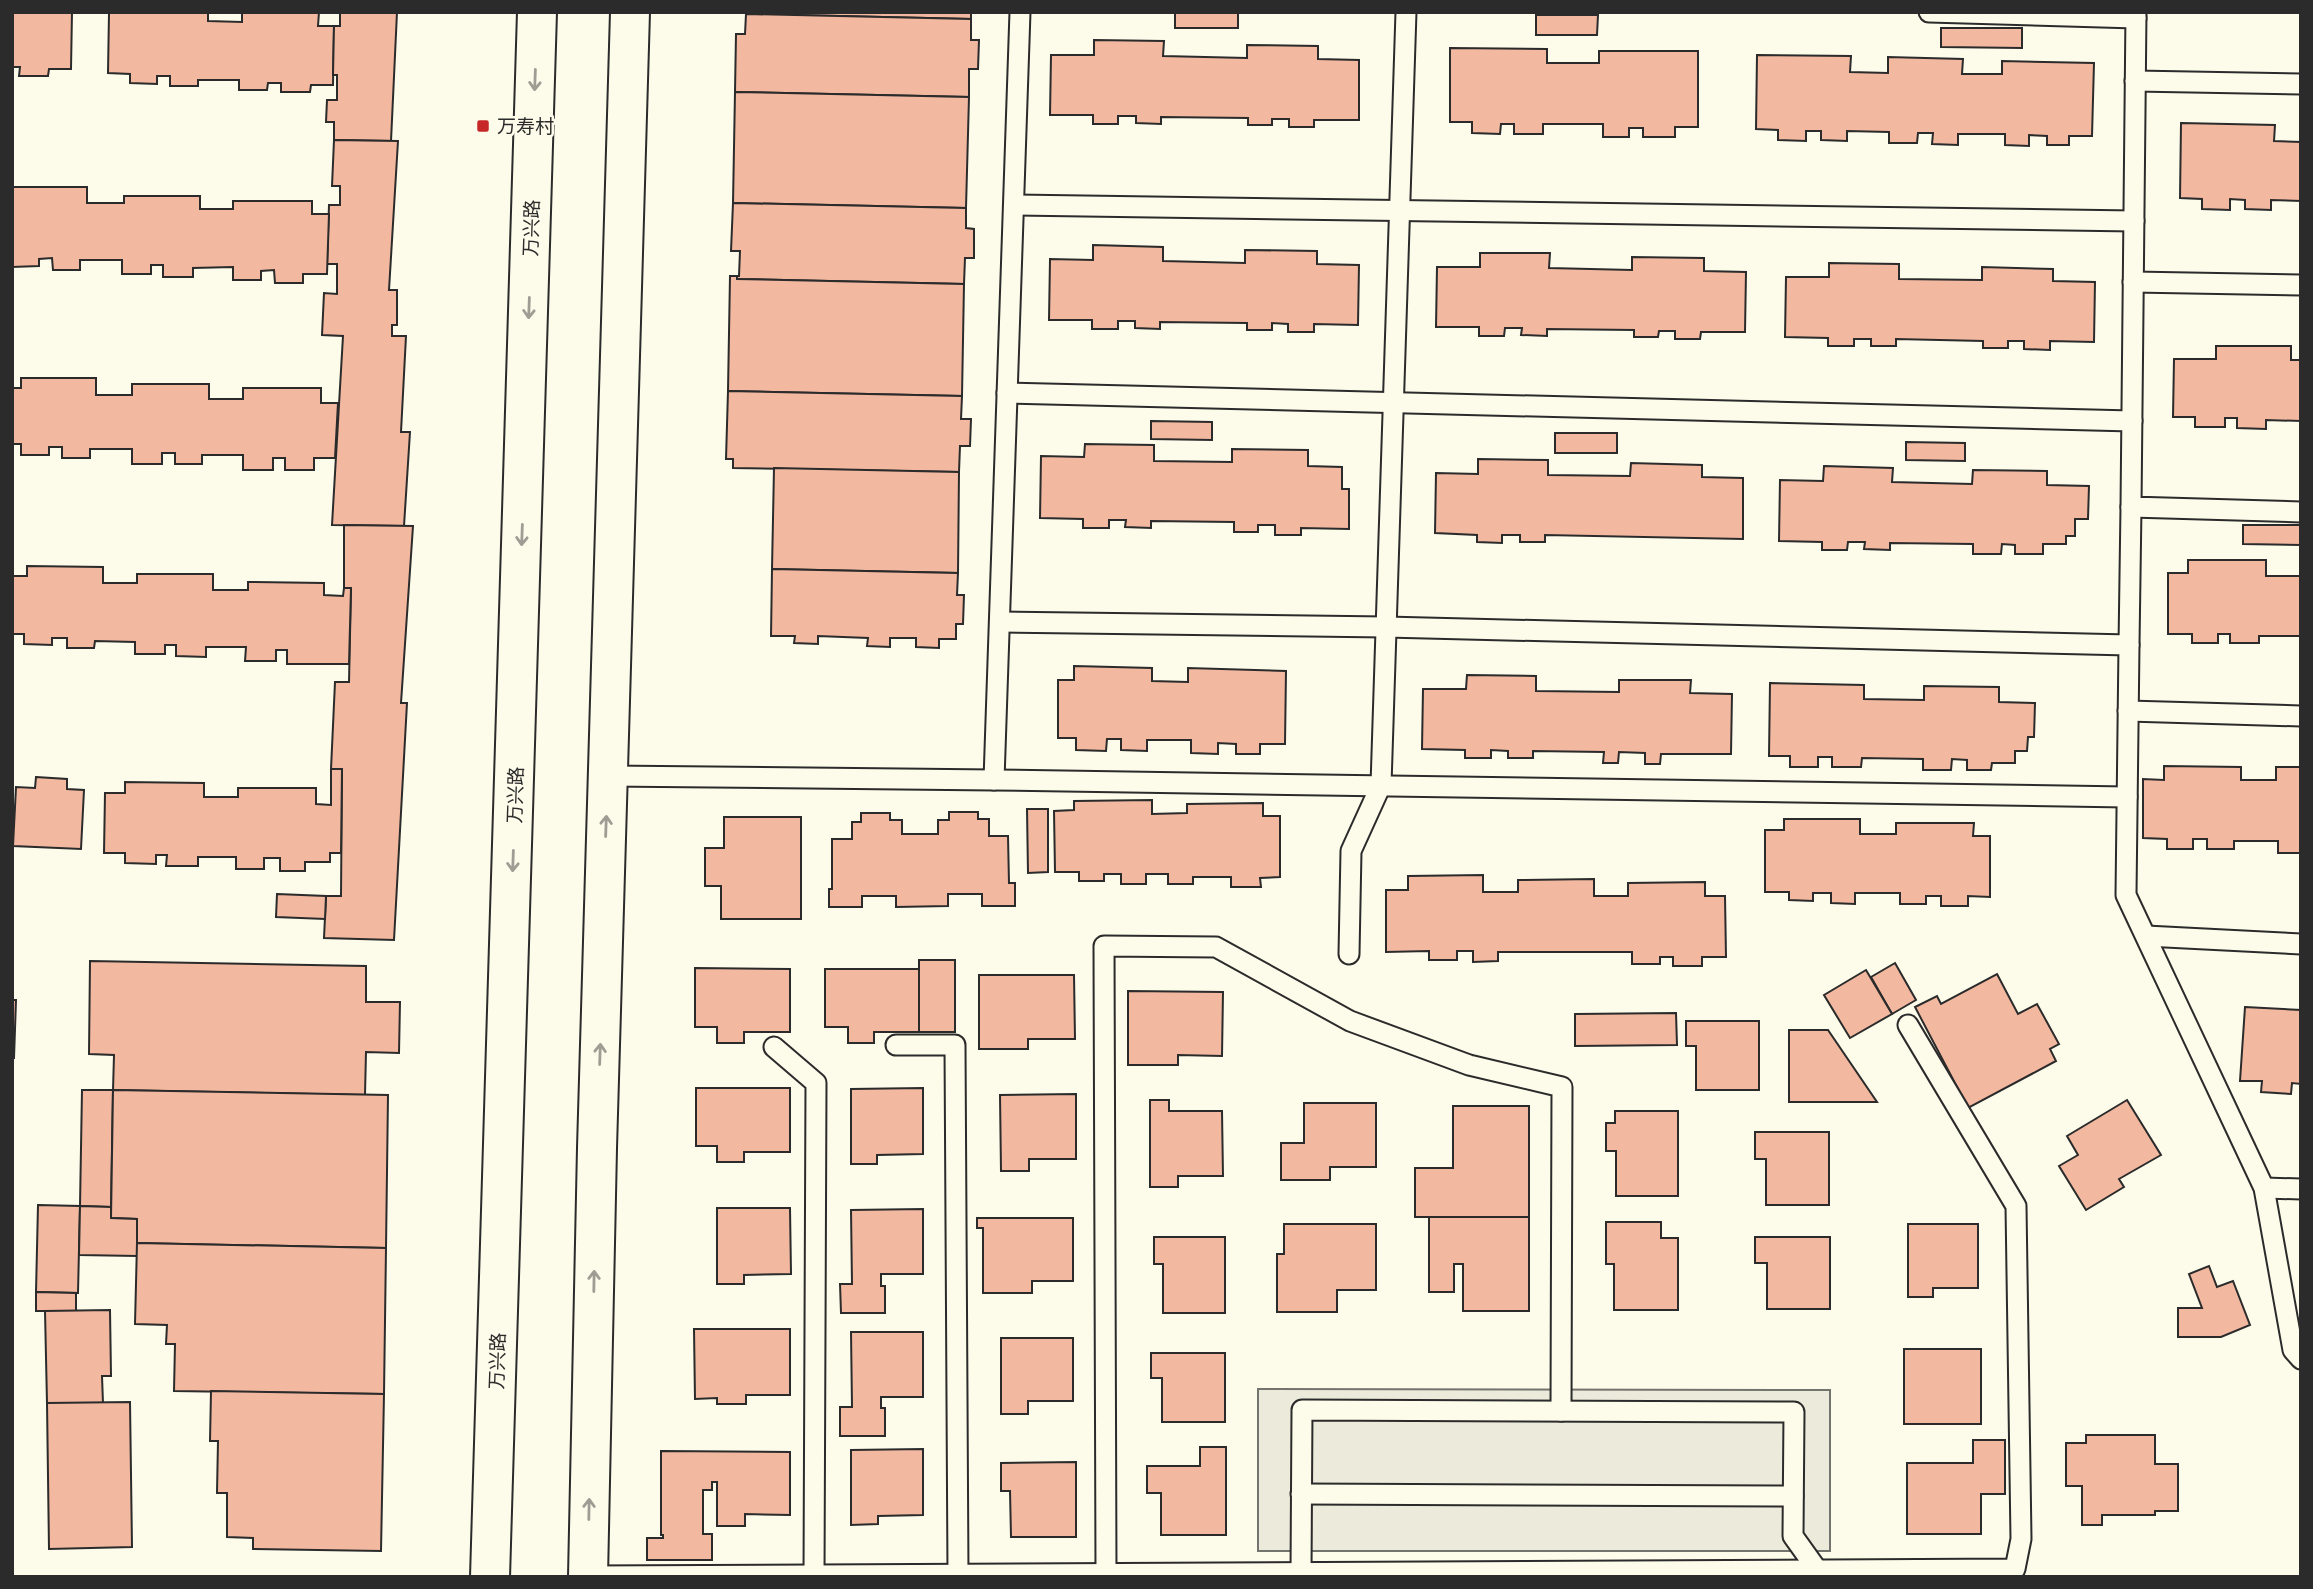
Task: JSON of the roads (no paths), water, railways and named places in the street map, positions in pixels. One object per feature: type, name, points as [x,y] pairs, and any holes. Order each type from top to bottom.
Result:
[{"type":"main road","name":"万兴路","points":[[490,1577],[537,12]]},
{"type":"main road","points":[[588,1577],[630,12]]},
{"type":"lane","points":[[994,780],[1020,12]]},
{"type":"lane","points":[[1349,954],[1351,851],[1381,785],[1406,12]]},
{"type":"lane","points":[[1929,12],[2136,15],[2126,895],[2264,1188],[2293,1350],[2301,1359]]},
{"type":"lane","points":[[2135,81],[2301,84]]},
{"type":"lane","points":[[1014,205],[2134,221]]},
{"type":"lane","points":[[2133,282],[2301,285]]},
{"type":"lane","points":[[1007,393],[2132,421]]},
{"type":"lane","points":[[2131,507],[2301,512]]},
{"type":"lane","points":[[1000,622],[1386,627],[2129,645]]},
{"type":"lane","points":[[2128,711],[2301,716]]},
{"type":"lane","points":[[608,776],[2127,797]]},
{"type":"lane","points":[[2146,936],[2301,944]]},
{"type":"lane","points":[[1106,1574],[1104,946],[1216,947],[1350,1021],[1469,1065],[1562,1087],[1561,1411]]},
{"type":"lane","points":[[588,1577],[2015,1569],[2021,1539],[2016,1206],[1908,1026]]},
{"type":"lane","points":[[896,1045],[955,1045],[958,1575]]},
{"type":"lane","points":[[774,1047],[816,1083],[814,1576]]},
{"type":"lane","points":[[2264,1188],[2301,1189]]},
{"type":"lane","points":[[1301,1574],[1302,1410],[1794,1412],[1793,1536],[1818,1571]]},
{"type":"lane","points":[[1301,1494],[1793,1496]]},
{"type":"place","name":"万寿村","points":[[483,126]]}]
